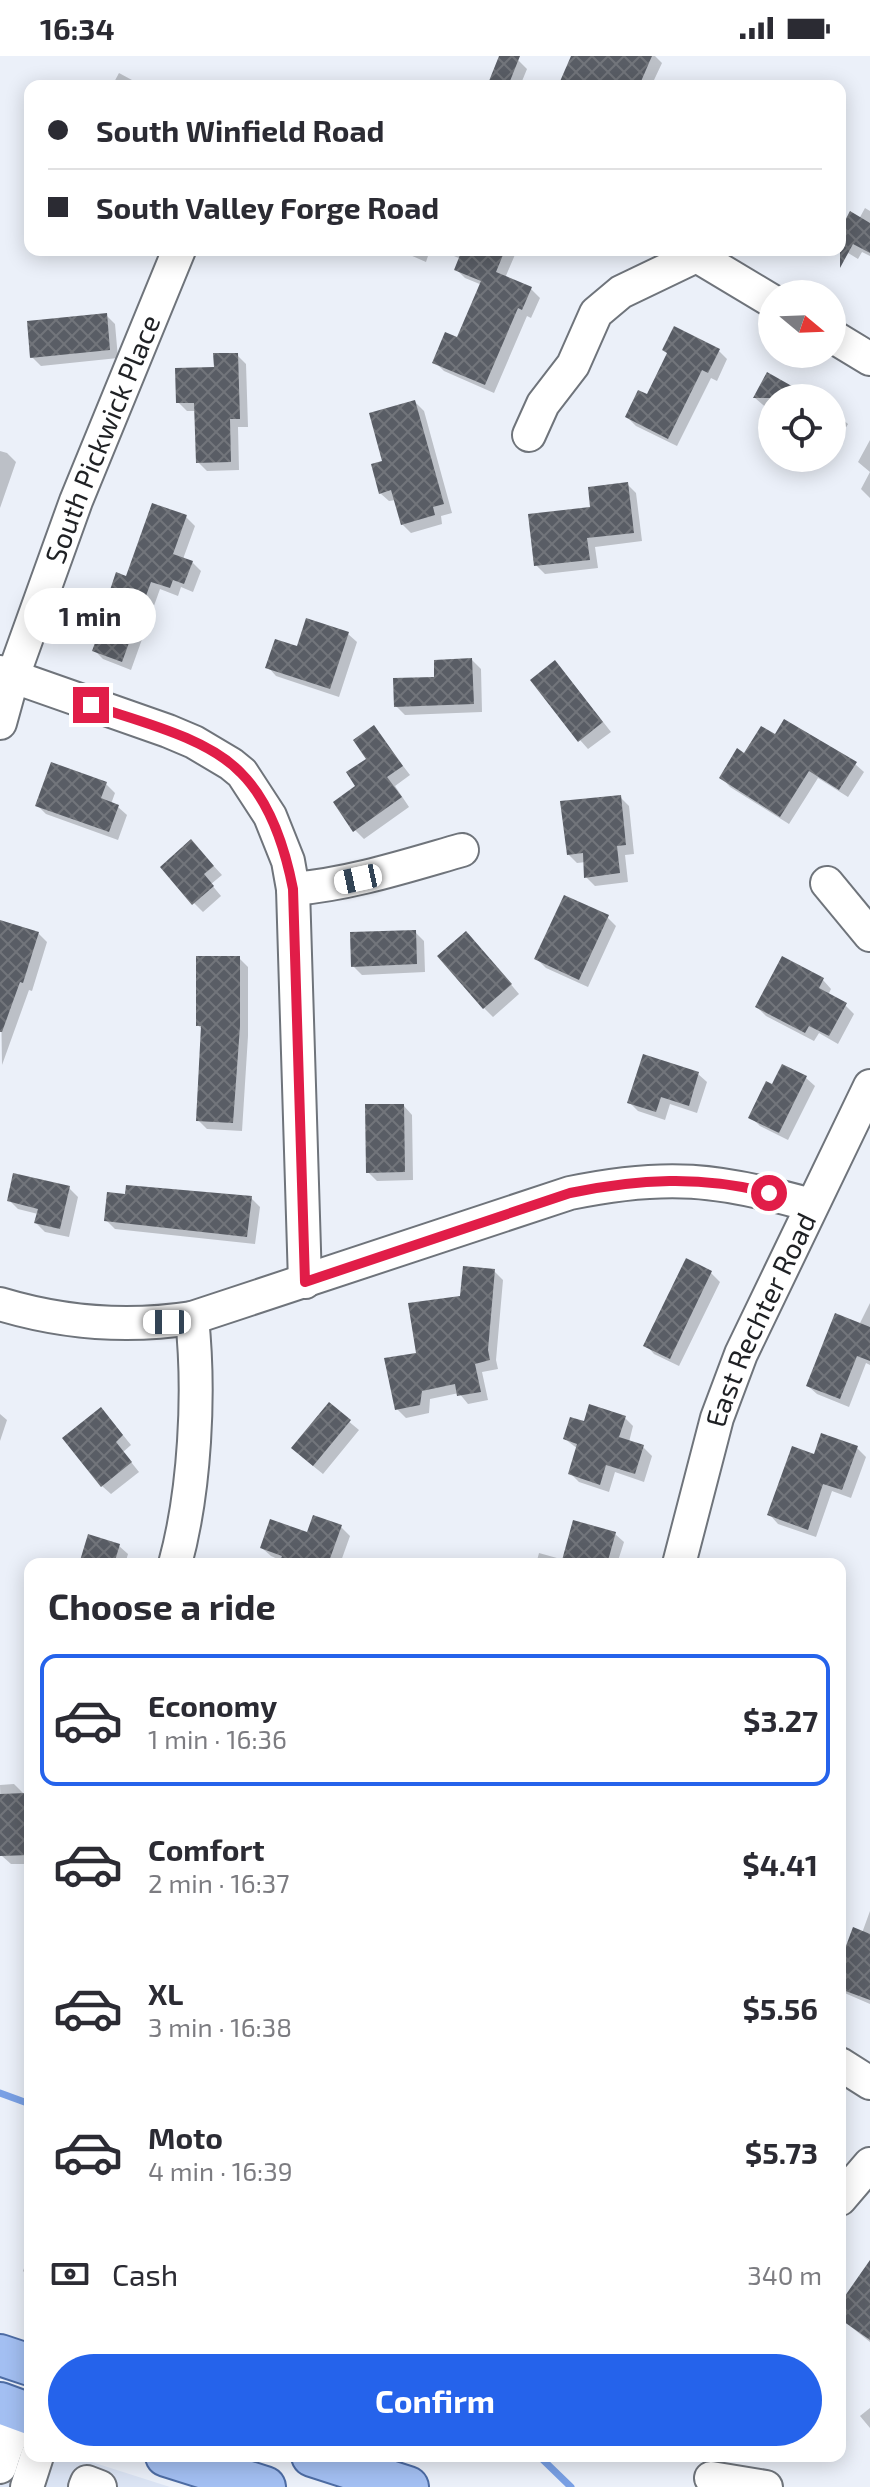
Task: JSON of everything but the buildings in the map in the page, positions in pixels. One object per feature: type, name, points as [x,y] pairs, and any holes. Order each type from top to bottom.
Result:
[{"type":"main road","points":[[0,2355],[24,2363]]},
{"type":"main road","points":[[0,2403],[24,2413]]},
{"type":"main road","points":[[185,2462],[265,2487]]},
{"type":"main road","points":[[331,2462],[408,2487]]},
{"type":"street","name":"South Pickwick Place","points":[[0,723],[7,674],[177,256]]},
{"type":"street","points":[[529,435],[543,404],[573,365],[596,313],[621,292],[687,256]]},
{"type":"street","points":[[697,256],[758,293]]},
{"type":"street","points":[[846,344],[870,359]]},
{"type":"street","points":[[7,674],[194,742],[242,773],[270,816],[288,861],[293,889],[305,1282]]},
{"type":"street","points":[[293,889],[358,879],[462,850]]},
{"type":"street","points":[[827,883],[870,935]]},
{"type":"street","name":"East Rechter Road","points":[[681,1558],[717,1418],[729,1386],[755,1323],[870,1086]]},
{"type":"street","points":[[0,1304],[63,1320],[167,1322],[192,1318],[570,1193],[615,1184],[685,1179],[750,1188],[811,1205]]},
{"type":"street","points":[[176,1558],[192,1450],[195,1374],[192,1318]]},
{"type":"street","points":[[846,2068],[870,2083]]},
{"type":"street","points":[[846,2192],[870,2164]]},
{"type":"street","points":[[0,2467],[9,2438],[24,2420]]},
{"type":"street","points":[[27,2487],[35,2462]]},
{"type":"street","points":[[711,2474],[766,2487]]},
{"type":"street","points":[[85,2487],[87,2482],[100,2487]]},
{"type":"shaded area","points":[[0,2431],[24,2439],[24,2462],[92,2462],[170,2487],[0,2487]]},
{"type":"waterway","points":[[0,2093],[24,2102]]},
{"type":"waterway","points":[[545,2462],[571,2487]]},
{"type":"route","points":[[91,705],[168,731],[231,764],[242,773],[260,798],[288,861],[293,889],[305,1282],[570,1193],[615,1184],[685,1179],[769,1193]]}]
